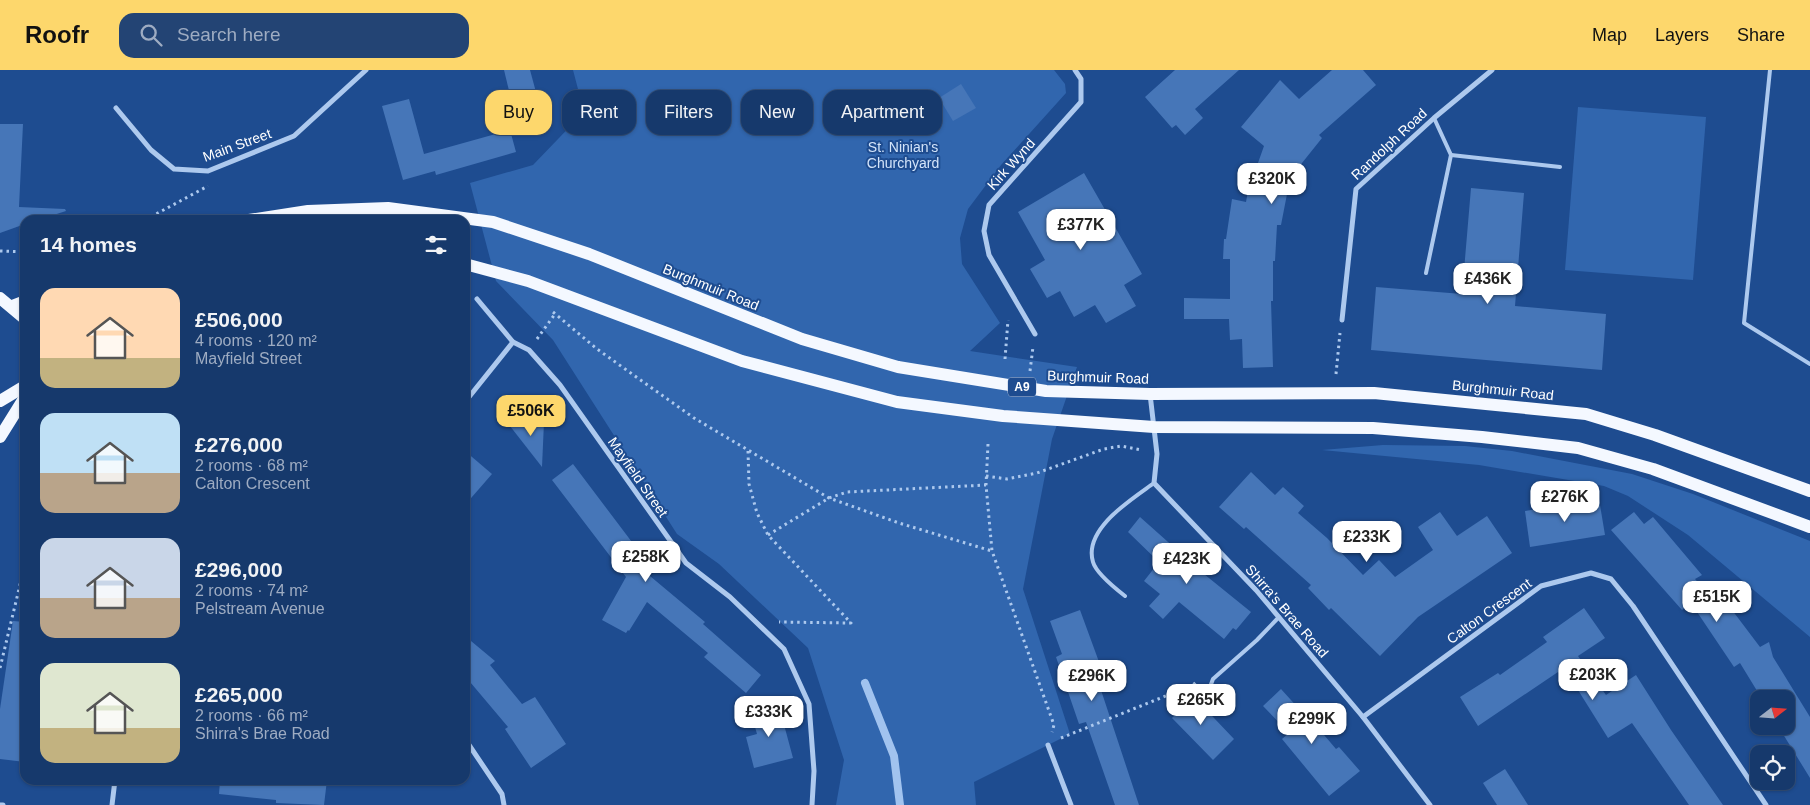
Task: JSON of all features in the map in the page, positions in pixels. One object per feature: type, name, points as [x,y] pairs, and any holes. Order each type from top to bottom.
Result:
[{"type":"main road","name":"Burghmuir Road","points":[[278,215],[308,210],[388,208],[440,215]]},
{"type":"main road","name":"Burghmuir Road","points":[[470,219],[493,222],[589,254],[802,339],[898,367],[1046,391],[1150,394],[1374,393],[1586,414],[1655,434],[1810,491]]},
{"type":"main road","name":"A9","points":[[470,265],[528,281],[742,361],[897,402],[1003,416],[1154,427],[1373,428],[1482,437],[1578,448],[1653,470],[1810,527]]},
{"type":"main road","points":[[0,298],[20,314]]},
{"type":"main road","points":[[12,306],[20,303]]},
{"type":"main road","points":[[0,401],[20,389]]},
{"type":"main road","points":[[0,437],[20,405]]},
{"type":"street","name":"Main Street","points":[[116,108],[151,150],[174,169],[208,171],[294,136],[366,70]]},
{"type":"street","name":"Kirk Wynd","points":[[1035,334],[989,254],[984,231],[989,205],[1081,102],[1081,79],[1075,70]]},
{"type":"street","name":"Randolph Road","points":[[1342,320],[1356,189],[1434,118],[1492,70]]},
{"type":"street","name":"Mayfield Street","points":[[478,299],[513,342],[529,350],[560,385],[686,564],[730,597],[784,649],[809,704],[814,771],[812,805]]},
{"type":"street","points":[[470,396],[513,342]]},
{"type":"street","points":[[1150,394],[1157,454],[1154,483]]},
{"type":"street","name":"Shirra's Brae Road","points":[[1154,483],[1256,590],[1363,716],[1430,805]]},
{"type":"street","name":"Calton Crescent","points":[[1363,716],[1541,586],[1590,573],[1612,579],[1766,805]]},
{"type":"street","points":[[1048,744],[1071,805]]},
{"type":"street","points":[[470,746],[502,794],[504,805]]},
{"type":"street","points":[[112,805],[114,785]]},
{"type":"lane","points":[[1770,70],[1744,324],[1810,364]]},
{"type":"lane","points":[[1426,273],[1451,155],[1434,118]]},
{"type":"lane","points":[[1451,155],[1560,167]]},
{"type":"lane","points":[[1125,596],[1106,580],[1093,564],[1092,552],[1101,529],[1119,508],[1154,483]]},
{"type":"lane","points":[[1225,713],[1208,695],[1213,679],[1257,640],[1279,617]]},
{"type":"path","points":[[154,215],[208,186],[208,171]]},
{"type":"path","points":[[0,251],[20,252]]},
{"type":"path","points":[[549,307],[597,349],[686,412],[830,498],[899,523],[992,551]]},
{"type":"path","points":[[529,350],[555,314]]},
{"type":"path","points":[[1005,360],[1008,318]]},
{"type":"path","points":[[1334,394],[1342,320]]},
{"type":"path","points":[[1028,388],[1035,334]]},
{"type":"path","points":[[988,444],[986,485],[992,551],[1054,725],[1048,744]]},
{"type":"path","points":[[986,476],[1007,479],[1037,473],[1104,449],[1121,446],[1157,454]]},
{"type":"path","points":[[748,450],[749,484],[757,513],[768,535],[851,623],[755,622]]},
{"type":"path","points":[[768,535],[830,498],[847,492],[986,485]]},
{"type":"path","points":[[0,668],[20,585]]},
{"type":"path","points":[[1061,738],[1193,685],[1199,678]]},
{"type":"green space","name":"St. Ninian's Churchyard","points":[[573,70],[1054,70],[1065,84],[1066,93],[1001,165],[968,209],[960,238],[962,264],[1000,323],[970,351],[1077,367],[1052,439],[1023,589],[1070,734],[974,782],[976,805],[836,805],[844,760],[808,648],[719,564],[677,534],[553,340],[496,281],[470,183],[533,165],[562,135],[636,135],[636,90],[578,90]]},
{"type":"green space","points":[[1578,107],[1706,117],[1693,280],[1565,270]]},
{"type":"green space","points":[[1383,445],[1465,446],[1512,451],[1632,474],[1693,494],[1810,541],[1810,637],[1688,535],[1628,496],[1604,486],[1479,465],[1322,450]]},
{"type":"building","points":[[504,70],[530,70],[535,90],[509,90]]},
{"type":"building","points":[[1175,70],[1239,70],[1195,109],[1203,118],[1185,135],[1176,125],[1172,128],[1145,97]]},
{"type":"building","points":[[1332,70],[1363,70],[1376,85],[1319,135],[1322,138],[1302,163],[1292,191],[1288,189],[1281,225],[1277,225],[1275,261],[1273,261],[1273,301],[1271,301],[1273,367],[1243,368],[1242,339],[1230,340],[1229,319],[1184,319],[1184,298],[1230,299],[1230,259],[1223,259],[1224,239],[1226,239],[1232,199],[1246,202],[1264,146],[1241,127],[1280,80],[1299,99]]},
{"type":"building","points":[[961,84],[976,108],[953,121],[942,103],[942,96]]},
{"type":"building","points":[[409,99],[424,154],[492,135],[511,135],[516,152],[436,175],[435,171],[403,180],[382,106]]},
{"type":"building","points":[[0,124],[23,124],[19,207],[65,209],[66,211],[54,215],[20,215],[20,226],[0,233]]},
{"type":"building","points":[[1084,173],[1142,274],[1124,285],[1136,306],[1106,323],[1095,305],[1074,317],[1060,291],[1047,298],[1030,269],[1045,260],[1018,212]]},
{"type":"building","points":[[1471,188],[1524,193],[1515,306],[1606,314],[1602,370],[1371,350],[1376,287],[1462,294]]},
{"type":"building","points":[[506,421],[544,422],[542,467]]},
{"type":"building","points":[[470,455],[492,474],[470,499]]},
{"type":"building","points":[[573,464],[650,566],[644,571],[705,622],[703,624],[761,675],[746,693],[704,657],[708,653],[647,602],[626,633],[602,620],[626,577],[552,480]]},
{"type":"building","points":[[1251,472],[1275,495],[1283,487],[1304,506],[1298,513],[1327,538],[1363,575],[1379,560],[1395,577],[1433,550],[1418,527],[1440,512],[1457,536],[1487,516],[1512,553],[1418,617],[1380,656],[1331,608],[1329,610],[1308,588],[1311,585],[1246,527],[1244,529],[1219,507]]},
{"type":"building","points":[[1599,499],[1605,535],[1530,547],[1525,511]]},
{"type":"building","points":[[1634,512],[1644,524],[1653,517],[1702,575],[1695,579],[1723,610],[1729,606],[1760,647],[1769,642],[1773,657],[1793,690],[1756,690],[1740,663],[1734,667],[1691,603],[1682,610],[1611,530]]},
{"type":"building","points":[[1140,517],[1204,574],[1251,612],[1236,630],[1233,628],[1224,639],[1179,602],[1163,619],[1149,606],[1160,594],[1144,581],[1159,562],[1128,532]]},
{"type":"building","points":[[1584,608],[1605,638],[1578,656],[1606,695],[1636,675],[1671,730],[1723,805],[1689,805],[1632,723],[1608,738],[1573,682],[1568,686],[1558,672],[1478,726],[1460,697],[1498,673],[1500,675],[1547,642],[1543,637]]},
{"type":"building","points":[[1080,610],[1106,681],[1099,684],[1139,805],[1115,805],[1086,722],[1079,724],[1056,657],[1062,654],[1050,621]]},
{"type":"building","points":[[13,621],[20,622],[20,761],[0,759],[0,709]]},
{"type":"building","points":[[470,640],[495,661],[490,665],[522,704],[535,697],[566,744],[531,768],[505,729],[508,727],[470,682]]},
{"type":"building","points":[[1281,689],[1300,710],[1302,709],[1336,749],[1339,747],[1360,771],[1329,796],[1282,739],[1289,733],[1263,706]]},
{"type":"building","points":[[1183,692],[1192,701],[1195,698],[1234,739],[1213,760],[1172,718],[1176,714],[1169,706]]},
{"type":"building","points":[[1795,693],[1810,717],[1810,778],[1795,754],[1795,745],[1790,745],[1784,735],[1795,735]]},
{"type":"building","points":[[779,706],[793,758],[754,768],[746,737],[757,734],[751,713]]},
{"type":"building","points":[[1505,769],[1528,805],[1497,805],[1483,783]]},
{"type":"building","points":[[220,785],[326,785],[324,805],[276,803],[276,800],[219,794]]},
{"type":"waterway","points":[[865,683],[894,756],[900,805]]}]
